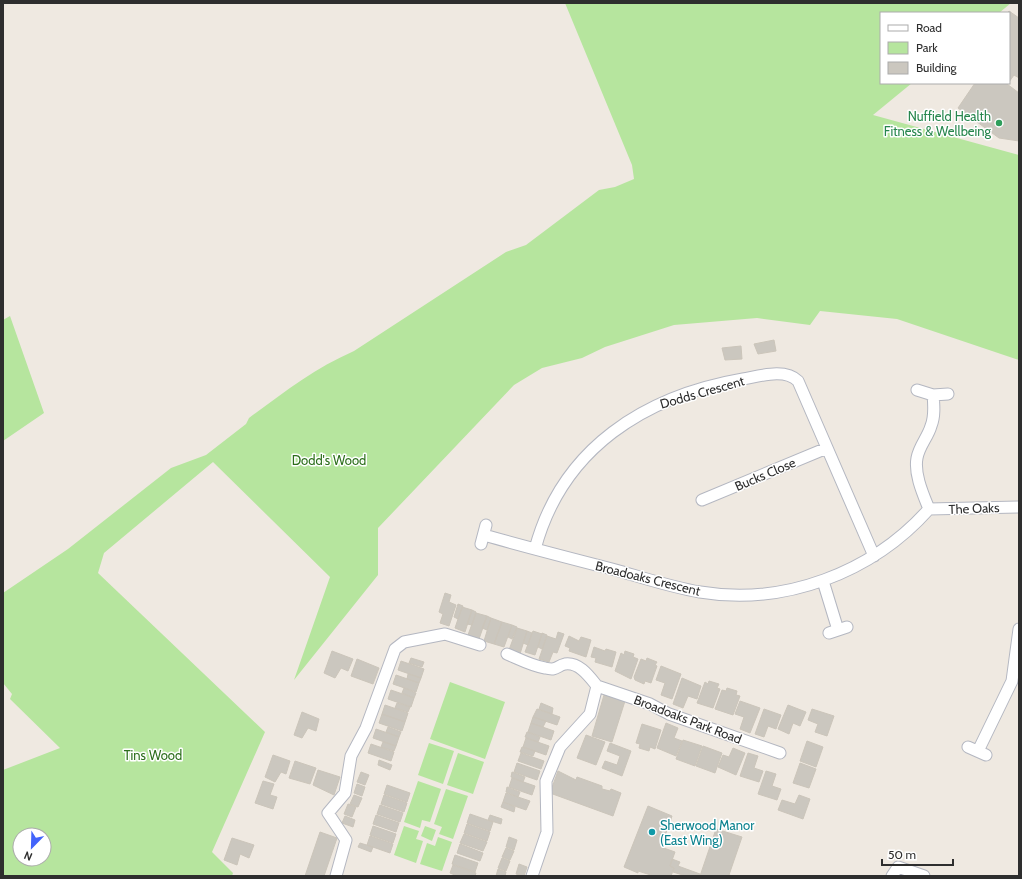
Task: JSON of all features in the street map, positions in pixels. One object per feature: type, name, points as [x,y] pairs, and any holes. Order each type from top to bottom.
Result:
[{"type":"street","name":"Dodds Crescent","points":[[535,549],[555,497],[579,463],[600,442],[624,423],[650,408],[676,397],[734,381],[780,374],[790,376],[798,381],[874,556]]},
{"type":"street","points":[[917,390],[933,395],[948,394]]},
{"type":"street","points":[[929,509],[921,489],[916,463],[919,451],[931,427],[934,417],[933,395]]},
{"type":"street","name":"Bucks Close","points":[[702,500],[827,448]]},
{"type":"street","name":"The Oaks","points":[[929,509],[1019,506]]},
{"type":"street","name":"Broadoaks Crescent","points":[[484,535],[701,592],[735,595],[772,593],[823,582],[850,569],[874,556],[899,537],[929,509]]},
{"type":"street","points":[[823,582],[838,630]]},
{"type":"street","points":[[977,751],[1012,682],[1019,629]]},
{"type":"street","points":[[336,876],[346,840],[328,813],[345,793],[351,756],[366,728],[396,649],[404,642],[445,634],[480,645]]},
{"type":"street","name":"Broadoaks Park Road","points":[[507,654],[543,668],[556,669],[564,664],[576,665],[587,674],[597,686],[643,702],[669,714],[780,753]]},
{"type":"street","points":[[532,876],[547,832],[546,781],[560,747],[590,714],[597,686]]},
{"type":"street","points":[[892,876],[898,867],[924,876]]},
{"type":"green space","points":[[565,3],[1011,3],[1000,12],[880,12],[880,84],[911,84],[873,115],[1019,155],[1019,360],[897,319],[820,311],[810,325],[757,318],[674,325],[605,347],[582,358],[542,368],[514,385],[378,528],[378,575],[294,680],[330,577],[213,462],[104,553],[98,573],[265,732],[212,852],[233,873],[232,876],[3,876],[3,770],[60,748],[10,699],[12,694],[3,683],[3,593],[68,549],[171,468],[206,455],[246,424],[249,418],[274,399],[326,365],[354,351],[506,252],[526,245],[599,190],[615,187],[634,179],[632,165]]},
{"type":"green space","points":[[10,316],[44,413],[3,441],[3,320]]},
{"type":"green space","points":[[450,682],[505,702],[485,759],[430,739]]},
{"type":"green space","points":[[429,743],[454,751],[443,784],[418,775]]},
{"type":"green space","points":[[458,753],[484,762],[473,794],[447,785]]},
{"type":"green space","points":[[418,781],[441,789],[430,822],[422,820],[420,828],[404,822]]},
{"type":"green space","points":[[446,789],[468,796],[453,839],[439,834],[442,827],[434,824]]},
{"type":"green space","points":[[404,826],[419,831],[416,839],[423,841],[416,863],[394,855]]},
{"type":"green space","points":[[425,826],[436,830],[432,841],[421,836]]},
{"type":"green space","points":[[438,837],[452,842],[442,871],[420,864],[427,843],[435,846]]},
{"type":"building","name":"Nuffield Health Fitness & Wellbeing","points":[[1009,11],[1019,18],[1019,78],[1014,75],[1010,81],[1010,12],[1008,12]]},
{"type":"building","name":"Nuffield Health Fitness & Wellbeing","points":[[974,84],[1007,84],[1019,93],[1019,141],[999,138],[958,108]]},
{"type":"building","points":[[774,340],[776,351],[758,354],[754,344]]},
{"type":"building","points":[[741,346],[742,359],[725,360],[722,348]]},
{"type":"building","points":[[445,593],[451,595],[449,602],[456,605],[449,626],[440,623],[443,614],[439,612]]},
{"type":"building","points":[[458,604],[463,606],[458,619],[454,617]]},
{"type":"building","points":[[462,607],[472,610],[465,632],[455,628]]},
{"type":"building","points":[[472,610],[476,612],[472,625],[467,624]]},
{"type":"building","points":[[476,613],[487,616],[479,639],[468,635]]},
{"type":"building","points":[[487,616],[491,618],[487,630],[482,628]]},
{"type":"building","points":[[491,618],[502,622],[494,644],[484,641]]},
{"type":"building","points":[[502,622],[512,625],[504,647],[494,644]]},
{"type":"building","points":[[512,625],[517,627],[512,639],[508,637]]},
{"type":"building","points":[[517,628],[527,631],[520,654],[509,650]]},
{"type":"building","points":[[527,631],[532,633],[528,645],[523,643]]},
{"type":"building","points":[[533,631],[542,634],[535,655],[525,652]]},
{"type":"building","points":[[558,632],[564,634],[557,653],[553,652],[549,662],[539,659],[547,636],[556,639]]},
{"type":"building","points":[[542,633],[547,635],[542,649],[538,647]]},
{"type":"building","points":[[569,636],[579,641],[581,637],[591,640],[586,657],[569,651],[570,648],[565,646]]},
{"type":"building","points":[[594,647],[605,651],[606,649],[616,652],[612,667],[595,662],[596,658],[591,657]]},
{"type":"building","points":[[332,651],[353,659],[348,671],[341,668],[335,678],[324,673]]},
{"type":"building","points":[[625,651],[634,654],[633,657],[638,659],[631,679],[615,671],[621,653],[624,655]]},
{"type":"building","points":[[411,658],[424,662],[422,667],[409,663]]},
{"type":"building","points":[[647,658],[657,662],[655,665],[657,666],[651,683],[645,681],[644,684],[635,680],[634,677],[641,659],[646,661]]},
{"type":"building","points":[[357,659],[379,668],[373,684],[351,676]]},
{"type":"building","points":[[401,661],[424,669],[421,678],[398,670]]},
{"type":"building","points":[[661,666],[681,674],[672,699],[661,695],[665,683],[656,680]]},
{"type":"building","points":[[408,674],[421,678],[419,683],[407,679]]},
{"type":"building","points":[[396,675],[419,683],[416,692],[393,684]]},
{"type":"building","points":[[682,678],[701,686],[697,699],[688,696],[683,708],[673,704]]},
{"type":"building","points":[[709,681],[719,684],[717,688],[720,689],[713,708],[697,703],[705,682],[708,684]]},
{"type":"building","points":[[404,688],[416,693],[414,698],[402,693]]},
{"type":"building","points":[[727,688],[737,691],[736,695],[740,696],[733,715],[715,709],[722,690],[726,691]]},
{"type":"building","points":[[391,690],[414,698],[411,707],[388,699]]},
{"type":"building","points":[[604,695],[625,701],[612,742],[592,736]]},
{"type":"building","points":[[740,701],[760,708],[750,733],[740,729],[744,717],[735,714]]},
{"type":"building","points":[[397,703],[410,707],[408,712],[395,708]]},
{"type":"building","points":[[541,703],[553,708],[552,714],[539,709]]},
{"type":"building","points":[[385,705],[408,713],[405,722],[382,714]]},
{"type":"building","points":[[788,705],[806,712],[800,726],[793,723],[789,734],[778,729]]},
{"type":"building","points":[[537,709],[560,717],[557,725],[533,717]]},
{"type":"building","points":[[764,709],[781,715],[776,729],[768,726],[764,737],[755,734]]},
{"type":"building","points":[[812,709],[834,716],[827,736],[815,732],[818,724],[808,720]]},
{"type":"building","points":[[302,712],[319,719],[316,731],[308,728],[302,738],[294,735]]},
{"type":"building","points":[[382,714],[405,722],[402,731],[379,723]]},
{"type":"building","points":[[533,717],[546,721],[543,727],[531,723]]},
{"type":"building","points":[[531,723],[554,731],[551,740],[528,732]]},
{"type":"building","points":[[666,723],[678,728],[674,738],[682,741],[676,756],[657,748]]},
{"type":"building","points":[[642,724],[661,730],[655,749],[650,747],[649,751],[639,748],[640,744],[636,743]]},
{"type":"building","points":[[388,727],[401,732],[399,737],[386,732]]},
{"type":"building","points":[[376,729],[399,737],[396,746],[373,738]]},
{"type":"building","points":[[527,732],[540,737],[538,742],[525,737]]},
{"type":"building","points":[[586,735],[605,742],[596,765],[577,758]]},
{"type":"building","points":[[526,738],[549,746],[546,755],[523,747]]},
{"type":"building","points":[[683,740],[702,746],[695,766],[676,759]]},
{"type":"building","points":[[807,741],[823,747],[816,767],[800,761]]},
{"type":"building","points":[[383,742],[396,746],[394,751],[381,747]]},
{"type":"building","points":[[610,743],[631,751],[622,776],[602,768],[605,761],[617,765],[620,756],[607,751]]},
{"type":"building","points":[[371,744],[394,752],[391,761],[368,753]]},
{"type":"building","points":[[703,746],[722,753],[715,773],[696,766]]},
{"type":"building","points":[[522,747],[535,751],[533,756],[520,752]]},
{"type":"building","points":[[733,748],[745,753],[736,775],[718,767],[723,755],[729,757]]},
{"type":"building","points":[[521,753],[544,761],[541,769],[518,761]]},
{"type":"building","points":[[748,753],[758,756],[754,768],[763,771],[759,782],[740,776]]},
{"type":"building","points":[[273,755],[290,761],[286,774],[281,772],[275,782],[265,777]]},
{"type":"building","points":[[379,760],[392,765],[390,770],[378,765]]},
{"type":"building","points":[[295,761],[316,768],[310,784],[289,778]]},
{"type":"building","points":[[517,763],[540,771],[537,780],[514,772]]},
{"type":"building","points":[[800,763],[816,769],[809,788],[793,783]]},
{"type":"building","points":[[318,770],[340,777],[334,795],[313,785]]},
{"type":"building","points":[[558,771],[576,780],[577,777],[602,786],[602,789],[610,791],[611,789],[621,793],[613,816],[550,793]]},
{"type":"building","points":[[766,771],[776,774],[772,786],[781,789],[777,800],[758,794]]},
{"type":"building","points":[[361,772],[369,775],[365,785],[357,782]]},
{"type":"building","points":[[512,772],[525,777],[523,782],[511,777]]},
{"type":"building","points":[[512,778],[535,786],[532,795],[509,787]]},
{"type":"building","points":[[263,781],[274,784],[270,795],[277,797],[273,809],[255,803]]},
{"type":"building","points":[[357,784],[365,787],[362,796],[354,793]]},
{"type":"building","points":[[387,785],[410,793],[407,802],[384,794]]},
{"type":"building","points":[[507,787],[520,792],[518,797],[506,792]]},
{"type":"building","points":[[506,793],[530,801],[526,810],[503,802]]},
{"type":"building","points":[[354,795],[362,798],[358,807],[350,804]]},
{"type":"building","points":[[384,795],[407,803],[404,812],[381,804]]},
{"type":"building","points":[[799,795],[810,799],[803,819],[778,810],[782,800],[795,804]]},
{"type":"building","points":[[503,802],[515,807],[514,812],[501,807]]},
{"type":"building","points":[[348,804],[356,807],[352,817],[344,814]]},
{"type":"building","points":[[380,805],[403,813],[400,822],[377,814]]},
{"type":"building","name":"Sherwood Manor (East Wing)","points":[[648,806],[672,816],[661,847],[675,852],[670,866],[674,868],[671,876],[654,876],[638,871],[638,873],[624,867]]},
{"type":"building","points":[[470,814],[493,822],[490,831],[467,823]]},
{"type":"building","points":[[376,815],[399,823],[396,832],[373,824]]},
{"type":"building","points":[[490,815],[502,819],[501,824],[488,820]]},
{"type":"building","points":[[345,816],[355,820],[353,827],[342,823]]},
{"type":"building","points":[[467,824],[490,832],[487,841],[464,833]]},
{"type":"building","points":[[373,826],[396,834],[393,843],[370,835]]},
{"type":"building","points":[[716,829],[742,837],[729,875],[733,876],[700,876]]},
{"type":"building","points":[[320,832],[337,838],[324,876],[305,876]]},
{"type":"building","points":[[464,834],[487,842],[483,851],[460,843]]},
{"type":"building","points":[[370,836],[393,844],[390,853],[367,845]]},
{"type":"building","points":[[509,837],[517,840],[514,850],[506,847]]},
{"type":"building","points":[[232,838],[254,845],[249,858],[240,854],[237,865],[224,860]]},
{"type":"building","points":[[360,843],[373,847],[371,852],[358,847]]},
{"type":"building","points":[[460,844],[483,853],[480,861],[457,853]]},
{"type":"building","points":[[506,848],[514,851],[510,860],[502,857]]},
{"type":"building","points":[[455,855],[478,863],[475,872],[452,864]]},
{"type":"building","points":[[502,858],[510,861],[506,871],[498,868]]},
{"type":"building","points":[[672,859],[680,862],[678,866],[700,874],[700,876],[686,876],[673,872],[674,868],[670,866]]},
{"type":"building","points":[[519,864],[527,867],[524,876],[516,874]]},
{"type":"building","points":[[453,865],[476,873],[475,876],[457,876],[450,873]]},
{"type":"building","points":[[498,869],[506,872],[505,876],[496,876]]},
{"type":"place","name":"Nuffield Health Fitness & Wellbeing","points":[[999,123]]},
{"type":"place","name":"Sherwood Manor (East Wing)","points":[[652,832]]},
{"type":"park label","name":"Dodd's Wood","points":[[329,460]]},
{"type":"park label","name":"Tins Wood","points":[[153,755]]}]
